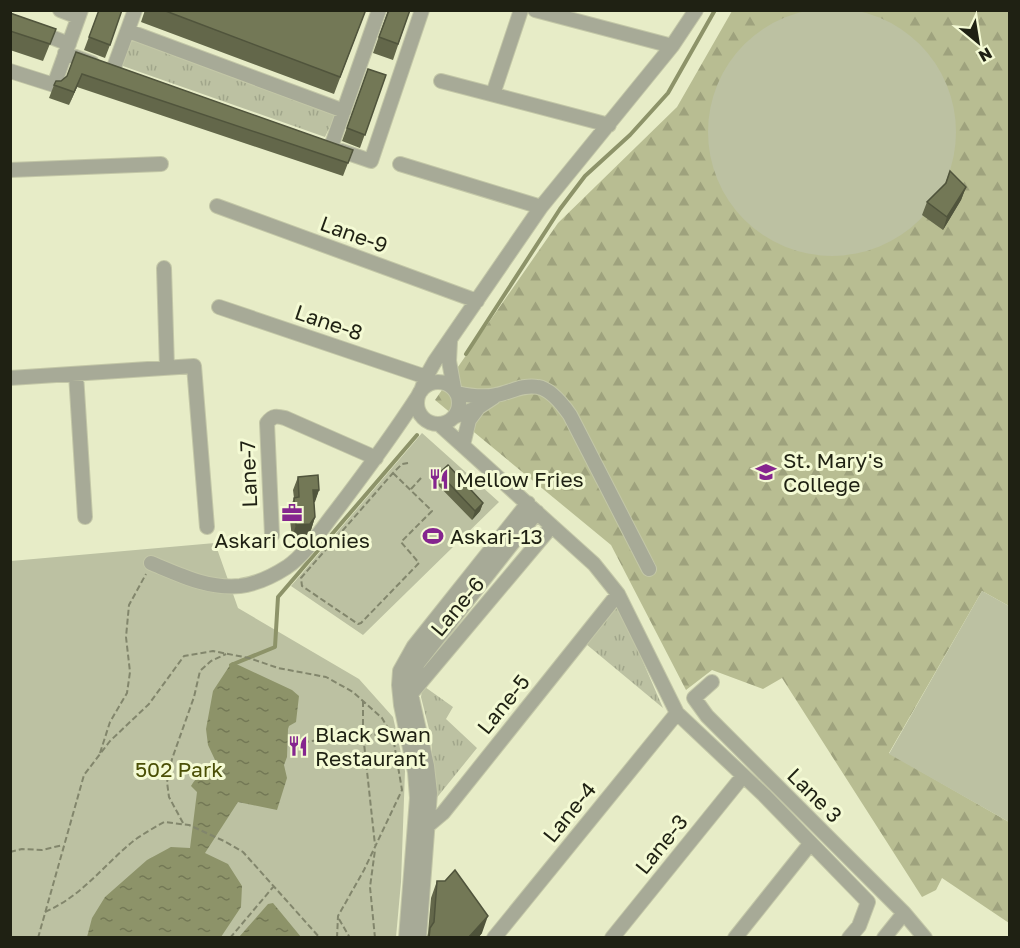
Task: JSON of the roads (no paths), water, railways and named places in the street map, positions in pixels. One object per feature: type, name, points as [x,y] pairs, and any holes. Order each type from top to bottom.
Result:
[{"type":"street","points":[[10,71],[54,85],[80,14],[60,10]]},
{"type":"street","points":[[10,21],[119,72],[135,10]]},
{"type":"street","points":[[373,18],[362,72],[326,145],[371,161],[392,81],[422,10]]},
{"type":"street","points":[[493,94],[521,10]]},
{"type":"street","points":[[535,10],[672,46]]},
{"type":"street","points":[[152,563],[191,580],[216,586],[241,586],[266,579],[288,567],[308,547],[387,443],[450,342],[541,207],[672,46],[696,10]]},
{"type":"street","points":[[128,31],[344,111]]},
{"type":"street","points":[[441,81],[609,125]]},
{"type":"street","points":[[10,170],[161,164]]},
{"type":"street","points":[[400,164],[541,207]]},
{"type":"street","name":"Lane-9","points":[[217,206],[477,301]]},
{"type":"street","points":[[164,268],[167,368]]},
{"type":"street","name":"Lane-8","points":[[219,307],[422,388]]},
{"type":"street","points":[[450,342],[448,361],[460,405],[456,416]]},
{"type":"street","points":[[10,378],[194,366],[207,527]]},
{"type":"street","points":[[76,374],[85,517]]},
{"type":"street","points":[[495,395],[479,407],[440,425],[428,423],[420,414],[417,402],[422,388],[437,382],[455,391],[478,397],[520,388],[539,387],[558,400],[570,415],[649,569]]},
{"type":"street","points":[[463,445],[469,420],[479,407]]},
{"type":"street","points":[[387,443],[402,433],[420,414]]},
{"type":"street","name":"Lane-7","points":[[272,535],[267,423],[271,418],[275,416],[285,418],[376,458]]},
{"type":"street","points":[[440,425],[594,564],[618,594],[677,713],[868,902],[859,926],[849,938]]},
{"type":"street","points":[[419,938],[430,793],[427,766],[411,694],[411,677],[418,663],[533,508]]},
{"type":"street","points":[[406,938],[417,798],[415,772],[401,705],[400,671],[405,660],[533,508]]},
{"type":"street","name":"Lane-6","points":[[401,705],[546,532]]},
{"type":"street","name":"Lane-5","points":[[414,834],[428,827],[443,813],[618,594]]},
{"type":"street","name":"Lane 3","points":[[712,682],[694,698],[707,716],[904,913]]},
{"type":"street","name":"Lane-4","points":[[494,938],[677,713]]},
{"type":"street","name":"Lane-3","points":[[612,938],[743,776]]},
{"type":"street","points":[[735,938],[810,844]]},
{"type":"street","points":[[884,938],[904,913],[925,938]]},
{"type":"water","points":[[232,662],[292,690],[299,696],[296,722],[288,729],[287,757],[284,765],[287,778],[277,810],[238,802],[205,853],[228,864],[242,886],[241,907],[221,937],[87,937],[92,918],[105,897],[147,860],[171,847],[190,848],[197,792],[191,786],[215,760],[208,745],[206,729],[213,691]]},
{"type":"water","points":[[273,903],[301,937],[239,937],[268,904]]},
{"type":"waterway","points":[[466,354],[560,209],[585,176],[630,135],[668,93],[715,10]]},
{"type":"waterway","points":[[231,665],[275,647],[278,597],[417,435]]},
{"type":"place","name":"St. Mary's College","points":[[766,472]]},
{"type":"place","name":"Mellow Fries","points":[[439,479]]},
{"type":"place","name":"Askari Colonies","points":[[292,513]]},
{"type":"place","name":"Askari-13","points":[[433,536]]},
{"type":"place","name":"Black Swan Restaurant","points":[[298,746]]},
{"type":"park label","name":"502 Park","points":[[179,769]]}]
